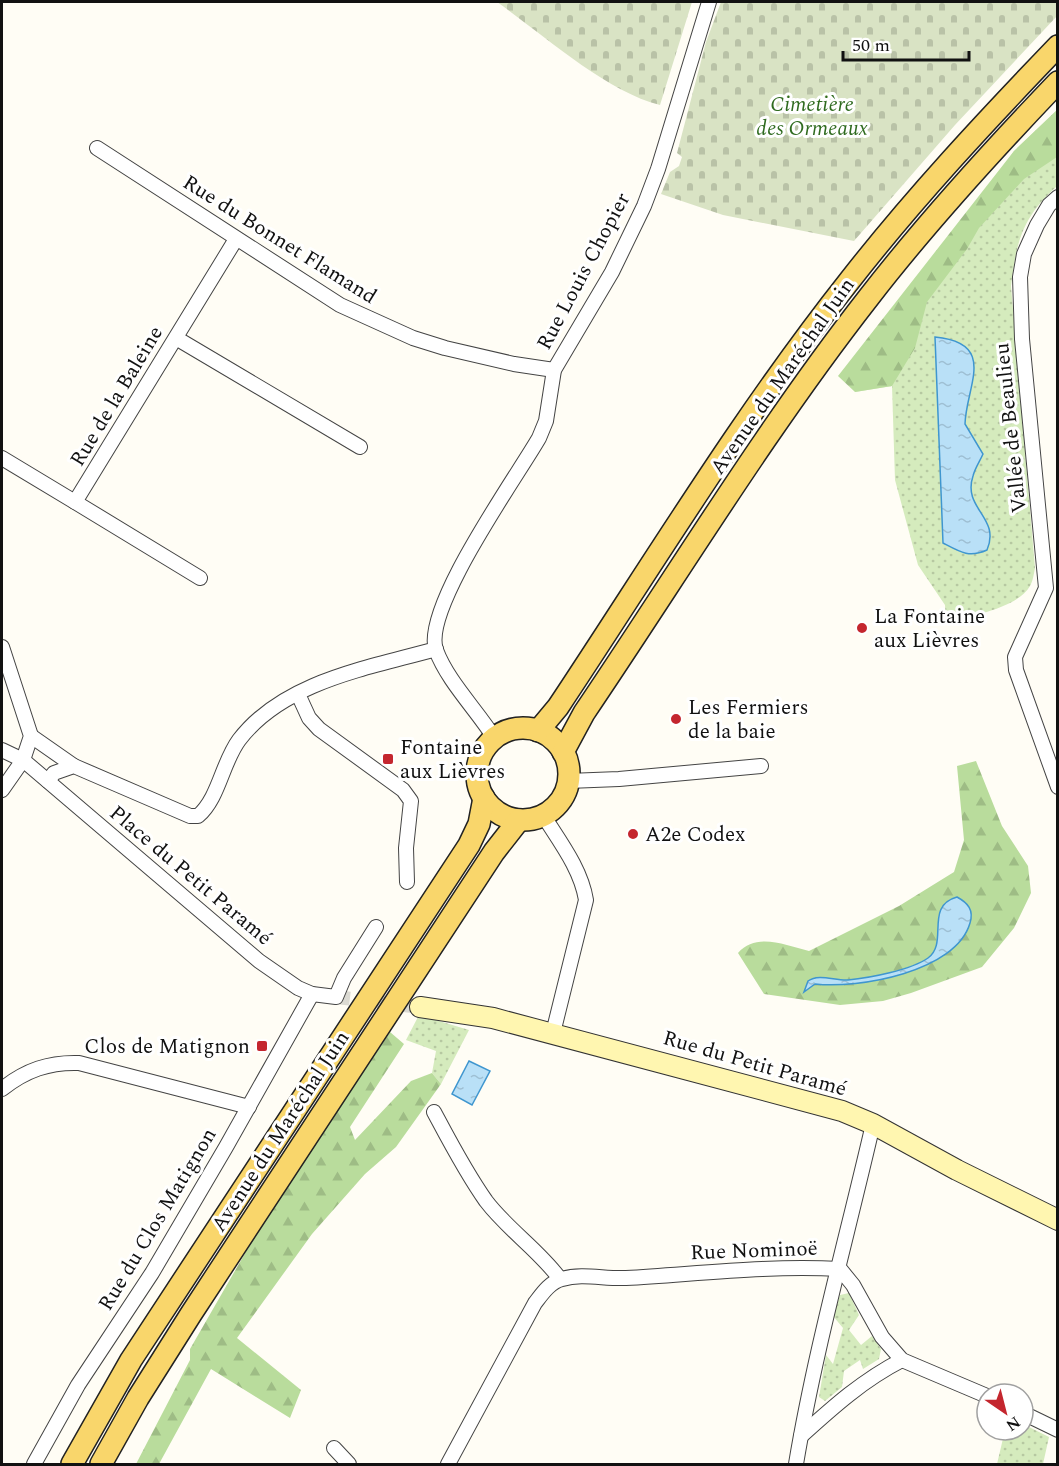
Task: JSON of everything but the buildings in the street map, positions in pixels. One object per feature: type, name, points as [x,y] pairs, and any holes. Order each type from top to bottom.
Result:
[{"type":"main road","name":"Avenue du Maréchal Juin","points":[[538,731],[558,707],[787,364],[849,281],[913,202],[1058,46]]},
{"type":"main road","name":"Avenue du Maréchal Juin","points":[[563,752],[584,713],[785,410],[869,297],[938,212],[1058,82]]},
{"type":"main road","points":[[516,729],[538,731],[548,736],[563,752],[568,766],[568,781],[557,805],[543,815],[519,820],[499,813],[484,798],[477,777],[478,766],[487,746],[495,739],[516,729]]},
{"type":"main road","name":"Avenue du Maréchal Juin","points":[[72,1464],[131,1360],[469,845],[479,824],[484,798]]},
{"type":"main road","name":"Avenue du Maréchal Juin","points":[[101,1464],[138,1398],[191,1314],[494,852],[519,820]]},
{"type":"street","name":"Rue Louis Chopier","points":[[436,649],[438,619],[447,594],[539,438],[546,421],[554,370],[612,272],[640,214],[658,169],[709,2]]},
{"type":"street","name":"Rue du Bonnet Flamand","points":[[97,148],[340,305],[380,324],[446,348],[514,364],[554,370]]},
{"type":"street","name":"Vallée de Beaulieu","points":[[1058,197],[1049,205],[1037,225],[1024,254],[1020,277],[1022,339],[1046,588],[1015,657],[1016,670],[1058,787]]},
{"type":"street","name":"Rue de la Baleine","points":[[75,502],[236,238]]},
{"type":"street","points":[[176,338],[360,447]]},
{"type":"street","points":[[2,458],[200,578]]},
{"type":"street","points":[[2,647],[31,736],[23,760],[2,790]]},
{"type":"street","points":[[407,882],[406,848],[411,801],[404,790],[319,729],[309,718],[298,694],[330,679],[436,649],[495,739]]},
{"type":"street","name":"Place du Petit Paramé","points":[[31,736],[74,766],[190,816],[198,816],[203,812],[231,750],[242,736],[264,716],[298,694]]},
{"type":"street","name":"Place du Petit Paramé","points":[[2,750],[23,760],[232,940],[298,988],[312,994]]},
{"type":"street","points":[[48,781],[54,773],[74,766]]},
{"type":"street","points":[[568,781],[619,779],[761,766]]},
{"type":"street","points":[[543,815],[584,886],[586,900],[553,1033]]},
{"type":"street","points":[[312,994],[336,997],[344,978],[376,927]]},
{"type":"street","name":"Rue du Clos Matignon","points":[[34,1464],[78,1385],[152,1273],[312,994]]},
{"type":"street","name":"Rue du Petit Paramé","points":[[420,1007],[458,1011],[553,1033],[777,1092],[873,1124],[957,1170],[1058,1220]]},
{"type":"street","points":[[2,1089],[35,1068],[56,1062],[79,1063],[249,1107]]},
{"type":"street","points":[[434,1112],[486,1200],[506,1224],[549,1264],[560,1279],[544,1290],[535,1303],[448,1464]]},
{"type":"street","points":[[796,1464],[814,1367],[840,1269],[873,1124]]},
{"type":"street","name":"Rue Nominoë","points":[[560,1279],[580,1276],[621,1278],[791,1266],[840,1269],[853,1285],[882,1337],[902,1360],[975,1391]]},
{"type":"street","points":[[801,1436],[842,1398],[878,1373],[902,1360]]},
{"type":"street","points":[[1035,1419],[1058,1430]]},
{"type":"street","points":[[334,1448],[349,1464]]},
{"type":"green space","points":[[497,2],[692,2],[660,105],[618,88],[597,75]]},
{"type":"green space","name":"Cimetière des Ormeaux","points":[[721,2],[1057,2],[1058,15],[955,125],[854,241],[723,215],[661,194],[670,172],[679,166],[682,157],[677,153],[706,42]]},
{"type":"green space","points":[[1057,110],[1057,186],[1036,209],[1023,231],[1011,286],[1035,568],[1030,586],[1015,600],[992,610],[946,622],[945,605],[918,565],[895,480],[892,386],[855,392],[1014,151]]},
{"type":"green space","points":[[1057,110],[1057,157],[1024,179],[979,228],[967,249],[927,302],[915,348],[892,386],[855,392],[838,376],[1014,151]]},
{"type":"green space","points":[[976,761],[1002,826],[1028,866],[1031,893],[1014,928],[982,967],[883,1001],[840,1005],[764,994],[738,953],[745,947],[753,943],[771,942],[809,951],[899,906],[954,872],[964,840],[957,766]]},
{"type":"green space","points":[[419,1015],[469,1030],[441,1084],[432,1073],[436,1051],[406,1040]]},
{"type":"green space","points":[[390,1032],[404,1044],[350,1127],[355,1140],[411,1081],[432,1073],[441,1084],[396,1147],[365,1174],[312,1234],[237,1338],[301,1390],[290,1418],[211,1369],[159,1464],[136,1464],[190,1360],[190,1349],[263,1222]]},
{"type":"green space","points":[[849,1293],[859,1315],[849,1330],[861,1345],[872,1336],[881,1349],[879,1359],[863,1369],[860,1360],[844,1371],[842,1387],[825,1401],[819,1397],[826,1355],[833,1364],[843,1328],[833,1316],[840,1295]]},
{"type":"green space","points":[[1035,1430],[1049,1437],[1043,1464],[997,1464],[1002,1442],[1035,1442]]},
{"type":"water","points":[[935,337],[954,341],[966,348],[972,357],[973,381],[965,424],[983,454],[974,473],[971,487],[976,505],[989,529],[990,539],[987,550],[975,554],[960,551],[943,543]]},
{"type":"water","points":[[957,897],[969,907],[971,918],[961,940],[946,954],[903,974],[855,983],[815,984],[804,992],[808,981],[812,979],[822,977],[848,980],[890,973],[928,958],[937,943],[939,916],[942,908],[947,902]]},
{"type":"water","points":[[469,1061],[490,1071],[472,1105],[452,1094]]},
{"type":"tunnel","points":[[336,997],[420,1007]]},
{"type":"place","name":"La Fontaine aux Lièvres","points":[[862,628]]},
{"type":"place","name":"Les Fermiers de la baie","points":[[676,719]]},
{"type":"place","name":"Fontaine aux Lièvres","points":[[388,759]]},
{"type":"place","name":"A2e Codex","points":[[633,834]]},
{"type":"place","name":"Clos de Matignon","points":[[262,1046]]}]
